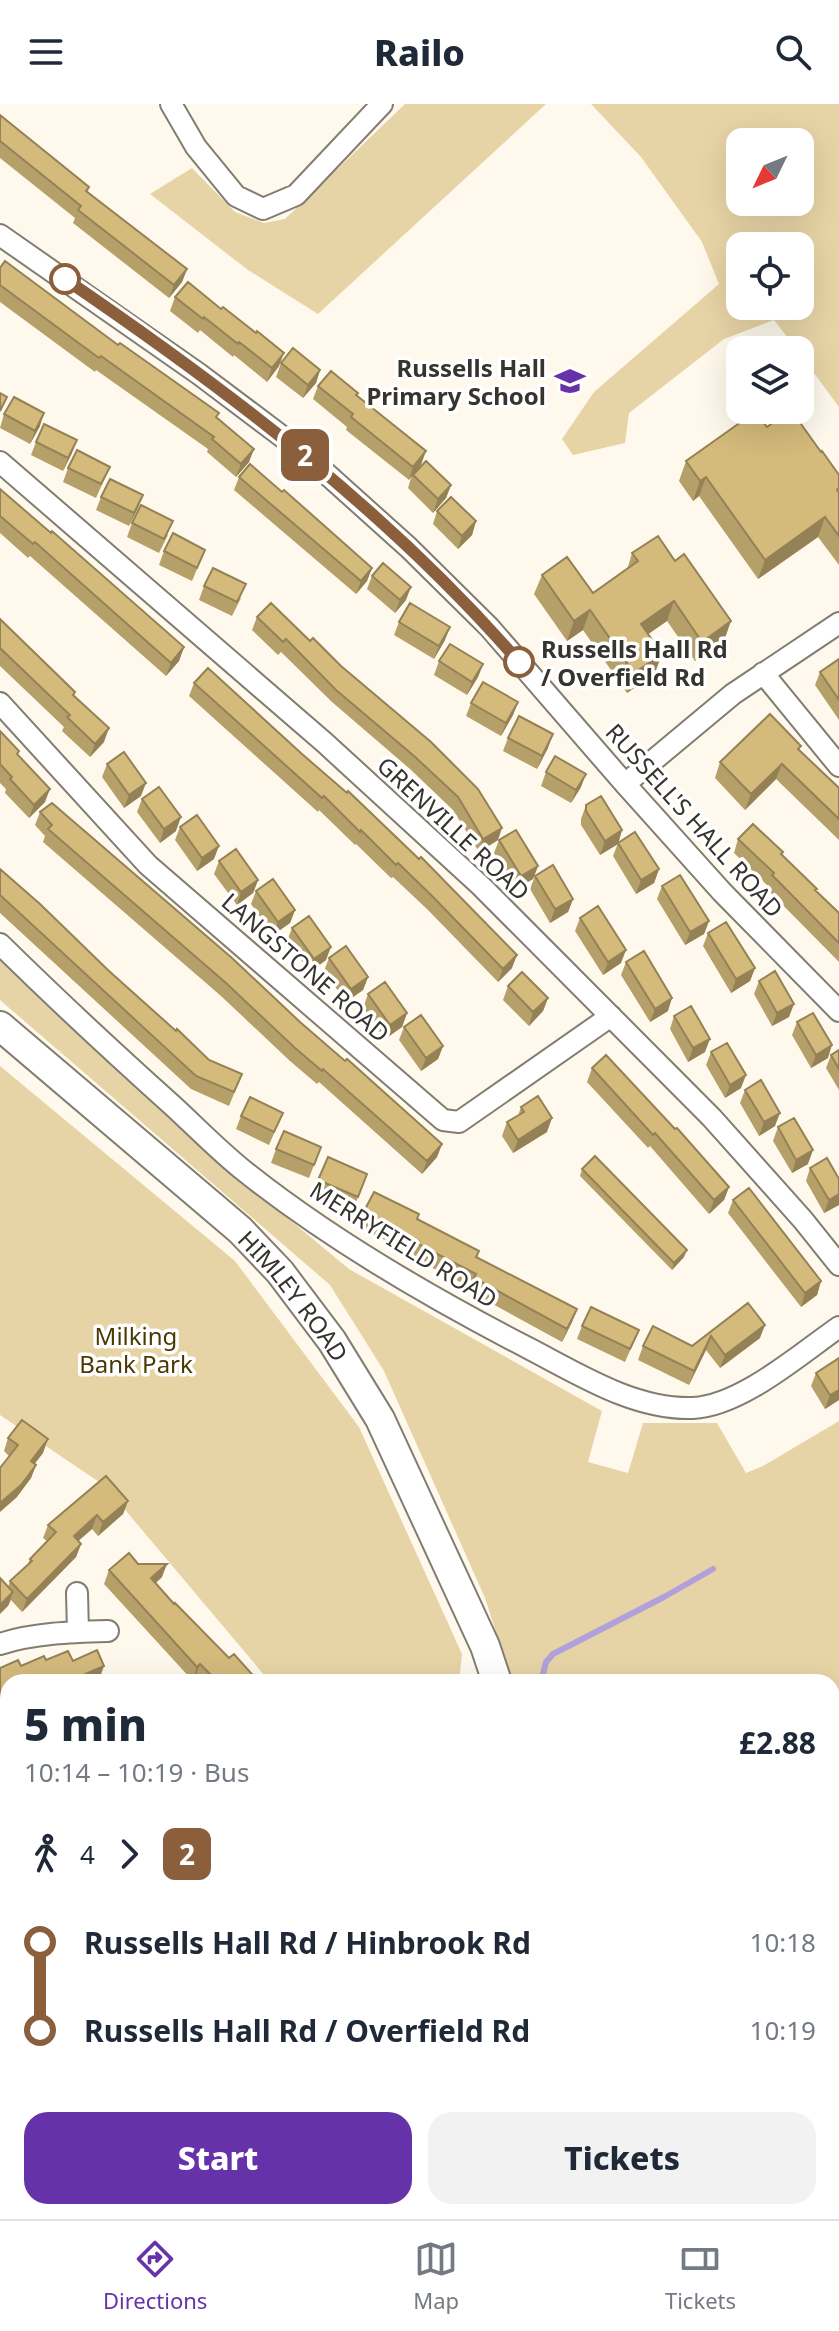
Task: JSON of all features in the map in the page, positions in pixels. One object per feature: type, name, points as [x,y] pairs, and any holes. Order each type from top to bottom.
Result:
[{"type":"main road","name":"HIMLEY ROAD","points":[[0,1026],[240,1230],[280,1272],[332,1341],[380,1419],[485,1646],[494,1674]]},
{"type":"main road","name":"HIMLEY ROAD","points":[[485,1646],[487,1674]]},
{"type":"street","points":[[171,104],[196,147],[236,196],[263,209],[296,195],[382,104]]},
{"type":"street","name":"RUSSELL'S HALL ROAD","points":[[0,235],[199,374],[300,450],[408,547],[486,623],[722,892],[839,1011]]},
{"type":"street","name":"GRENVILLE ROAD","points":[[0,462],[325,743],[481,886],[712,1118],[839,1265]]},
{"type":"street","points":[[625,784],[733,694],[839,623]]},
{"type":"street","points":[[763,673],[839,766]]},
{"type":"street","name":"LANGSTONE ROAD","points":[[0,703],[148,865],[443,1120],[459,1122],[611,1016]]},
{"type":"street","name":"MERRYFIELD ROAD","points":[[0,944],[82,1024],[243,1170],[331,1233],[459,1312],[594,1382],[646,1402],[693,1408],[722,1403],[752,1387],[839,1327]]},
{"type":"street","points":[[77,1593],[78,1632]]},
{"type":"street","points":[[0,1644],[16,1639],[108,1631]]},
{"type":"green space","points":[[405,104],[546,104],[318,314],[248,270],[150,194],[192,168],[235,212],[264,223],[285,219]]},
{"type":"green space","points":[[591,104],[839,104],[839,407],[814,373],[814,336],[786,336],[774,320],[726,336],[629,413],[625,443],[573,455],[562,439],[594,392],[719,284],[702,242],[641,157]]},
{"type":"green space","points":[[0,958],[250,1187],[349,1269],[602,1411],[588,1462],[628,1473],[643,1423],[717,1423],[746,1473],[839,1421],[839,1674],[509,1674],[485,1598],[384,1371],[330,1285],[0,1000]]},
{"type":"green space","name":"Milking Bank Park","points":[[0,1066],[235,1261],[359,1427],[462,1654],[460,1674],[263,1674],[105,1486],[0,1415]]},
{"type":"building","points":[[0,115],[89,187],[86,191],[187,269],[174,285],[78,210],[81,206],[0,141]]},
{"type":"building","points":[[5,261],[118,345],[120,343],[219,413],[216,417],[254,449],[241,464],[212,439],[214,437],[0,285],[0,268]]},
{"type":"building","points":[[188,282],[284,353],[272,368],[175,297]]},
{"type":"building","points":[[293,348],[320,370],[308,385],[281,363]]},
{"type":"building","points":[[331,371],[426,451],[413,467],[318,386]]},
{"type":"building","points":[[0,393],[7,397],[0,411]]},
{"type":"building","points":[[14,397],[44,413],[35,431],[4,414]]},
{"type":"building","points":[[44,424],[77,440],[68,458],[36,442]]},
{"type":"building","points":[[738,424],[765,424],[767,427],[771,424],[801,424],[839,475],[839,536],[825,517],[765,560],[706,477],[700,481],[686,461]]},
{"type":"building","points":[[77,450],[110,467],[101,484],[68,468]]},
{"type":"building","points":[[426,461],[451,485],[438,499],[413,475]]},
{"type":"building","points":[[250,464],[372,568],[361,581],[239,477]]},
{"type":"building","points":[[110,479],[143,495],[134,513],[101,497]]},
{"type":"building","points":[[0,489],[184,647],[171,663],[35,542],[33,544],[0,516]]},
{"type":"building","points":[[451,497],[476,521],[462,536],[437,511]]},
{"type":"building","points":[[141,505],[173,521],[164,539],[132,523]]},
{"type":"building","points":[[173,533],[205,550],[197,568],[164,551]]},
{"type":"building","points":[[658,536],[675,561],[684,554],[731,621],[702,642],[674,601],[641,624],[662,654],[634,673],[590,610],[574,621],[542,575],[567,557],[593,593],[638,561],[632,553]]},
{"type":"building","points":[[383,563],[411,587],[400,600],[372,576]]},
{"type":"building","points":[[213,568],[246,584],[237,602],[204,586]]},
{"type":"building","points":[[271,603],[310,641],[313,638],[341,666],[431,742],[478,789],[502,828],[483,839],[458,797],[336,690],[286,639],[283,642],[257,617]]},
{"type":"building","points":[[410,603],[450,627],[439,646],[399,622]]},
{"type":"building","points":[[0,619],[109,728],[95,744],[67,717],[70,715],[0,648]]},
{"type":"building","points":[[450,644],[483,664],[472,682],[439,661]]},
{"type":"building","points":[[839,659],[839,700],[820,672]]},
{"type":"building","points":[[208,668],[302,754],[348,791],[419,859],[421,857],[517,955],[503,969],[398,863],[396,865],[324,796],[322,798],[194,683]]},
{"type":"building","points":[[483,682],[518,702],[506,723],[471,703]]},
{"type":"building","points":[[770,714],[801,746],[798,749],[839,788],[839,819],[782,764],[751,794],[720,762]]},
{"type":"building","points":[[519,716],[553,734],[542,756],[508,738]]},
{"type":"building","points":[[0,731],[50,789],[34,805],[0,764]]},
{"type":"building","points":[[124,752],[146,783],[129,795],[107,764]]},
{"type":"building","points":[[555,756],[586,774],[576,790],[546,772]]},
{"type":"building","points":[[159,787],[181,817],[164,829],[142,799]]},
{"type":"building","points":[[601,796],[622,830],[605,841],[586,811],[586,805]]},
{"type":"building","points":[[52,803],[442,1144],[427,1161],[48,829],[52,825],[40,812]]},
{"type":"building","points":[[197,815],[219,846],[202,858],[180,827]]},
{"type":"building","points":[[753,824],[839,913],[839,943],[738,839]]},
{"type":"building","points":[[516,830],[538,866],[521,876],[499,840]]},
{"type":"building","points":[[635,832],[659,869],[641,880],[618,843]]},
{"type":"building","points":[[236,849],[258,880],[241,892],[219,861]]},
{"type":"building","points":[[553,865],[573,899],[555,909],[535,876]]},
{"type":"building","points":[[0,869],[209,1060],[242,1074],[234,1092],[196,1076],[0,895]]},
{"type":"building","points":[[680,875],[709,921],[690,932],[662,886]]},
{"type":"building","points":[[273,879],[295,910],[278,922],[256,891]]},
{"type":"building","points":[[598,906],[626,950],[608,962],[580,918]]},
{"type":"building","points":[[309,916],[331,947],[314,959],[292,928]]},
{"type":"building","points":[[726,922],[755,968],[736,979],[708,933]]},
{"type":"building","points":[[346,946],[368,977],[351,989],[329,958]]},
{"type":"building","points":[[644,951],[672,998],[655,1009],[626,962]]},
{"type":"building","points":[[775,971],[794,1004],[777,1013],[759,981]]},
{"type":"building","points":[[522,972],[548,998],[533,1012],[508,986]]},
{"type":"building","points":[[385,982],[407,1013],[390,1025],[368,994]]},
{"type":"building","points":[[691,1006],[710,1039],[693,1048],[674,1016]]},
{"type":"building","points":[[813,1013],[832,1045],[816,1055],[797,1022]]},
{"type":"building","points":[[421,1015],[443,1046],[426,1058],[404,1027]]},
{"type":"building","points":[[727,1043],[746,1075],[730,1085],[711,1052]]},
{"type":"building","points":[[839,1050],[839,1069],[831,1055]]},
{"type":"building","points":[[606,1055],[729,1187],[714,1200],[592,1068]]},
{"type":"building","points":[[761,1080],[780,1113],[764,1122],[745,1090]]},
{"type":"building","points":[[538,1096],[552,1118],[518,1140],[507,1122],[524,1112],[521,1107]]},
{"type":"building","points":[[250,1097],[283,1113],[274,1132],[241,1116]]},
{"type":"building","points":[[794,1118],[813,1150],[796,1160],[778,1127]]},
{"type":"building","points":[[284,1131],[321,1147],[314,1165],[276,1149]]},
{"type":"building","points":[[595,1156],[687,1250],[674,1263],[582,1169]]},
{"type":"building","points":[[328,1157],[367,1174],[358,1197],[318,1180]]},
{"type":"building","points":[[827,1158],[839,1179],[839,1194],[829,1200],[810,1168]]},
{"type":"building","points":[[749,1188],[821,1281],[805,1293],[733,1200]]},
{"type":"building","points":[[374,1192],[419,1214],[417,1219],[479,1251],[476,1257],[577,1309],[567,1329],[474,1278],[476,1274],[418,1244],[419,1241],[363,1213]]},
{"type":"building","points":[[748,1303],[765,1325],[725,1355],[711,1336],[694,1371],[643,1346],[653,1326],[692,1346]]},
{"type":"building","points":[[591,1307],[639,1330],[630,1349],[582,1326]]},
{"type":"building","points":[[839,1358],[839,1390],[830,1395],[816,1373]]},
{"type":"building","points":[[22,1420],[48,1439],[31,1461],[36,1465],[21,1485],[0,1503],[0,1468],[18,1445],[8,1438]]},
{"type":"building","points":[[106,1476],[128,1501],[103,1522],[97,1515],[74,1536],[81,1544],[27,1599],[10,1581],[56,1532],[48,1525]]},
{"type":"building","points":[[129,1553],[138,1564],[167,1564],[151,1578],[229,1658],[234,1654],[252,1674],[210,1674],[200,1664],[197,1667],[109,1570]]},
{"type":"building","points":[[0,1578],[13,1592],[0,1605]]},
{"type":"building","points":[[97,1650],[104,1666],[86,1674],[0,1674],[0,1668],[18,1660],[21,1666],[44,1656],[46,1660],[68,1651],[73,1661]]},
{"type":"waterway","points":[[543,1674],[546,1662],[553,1654],[713,1569]]},
{"type":"bus line","name":"2","points":[[65,279],[300,450],[408,547],[486,623],[519,662]]},
{"type":"place","name":"Russells Hall Primary School","points":[[570,381]]},
{"type":"place","name":"Russells Hall Rd / Overfield Rd","points":[[519,662]]}]
